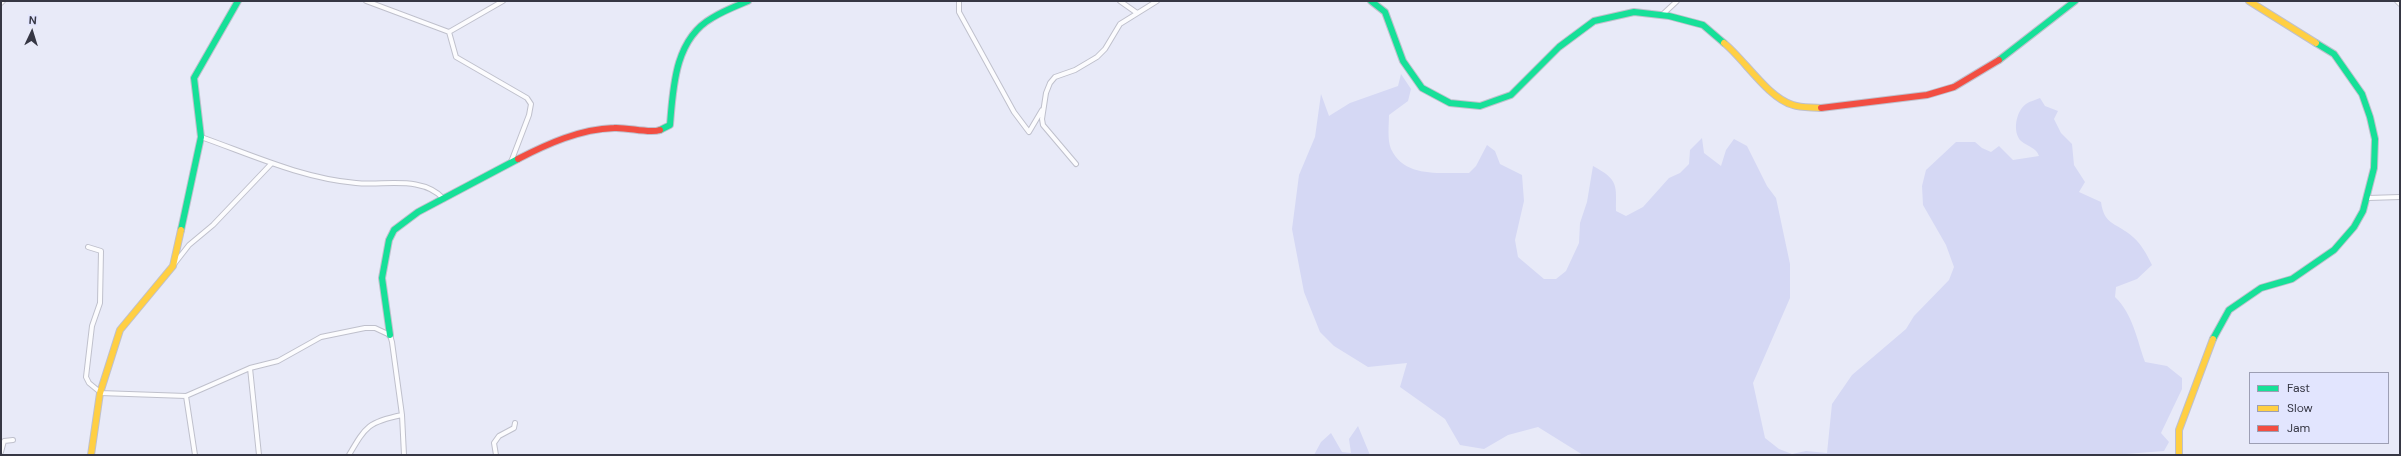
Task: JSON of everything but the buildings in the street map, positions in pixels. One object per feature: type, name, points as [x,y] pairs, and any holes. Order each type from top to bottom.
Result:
[{"type":"main road","points":[[91,455],[100,393],[120,330],[173,266],[201,136],[194,78],[238,1]]},
{"type":"main road","points":[[390,335],[382,290],[383,262],[389,240],[394,230],[411,216],[549,143],[601,128],[623,127],[654,132],[667,128],[670,125],[672,100],[680,60],[686,43],[695,31],[711,18],[748,1]]},
{"type":"main road","points":[[1371,1],[1385,12],[1404,61],[1422,88],[1450,103],[1480,106],[1511,95],[1559,47],[1594,21],[1634,12],[1662,15],[1703,25],[1734,51],[1769,89],[1792,105],[1823,108],[1927,95],[1954,86],[1999,60],[2075,1]]},
{"type":"main road","points":[[2179,455],[2179,430],[2216,329],[2230,310],[2241,300],[2261,288],[2292,279],[2334,250],[2354,227],[2368,198],[2374,168],[2375,139],[2370,117],[2362,94],[2334,54],[2249,1]]},
{"type":"street","points":[[366,1],[449,32]]},
{"type":"street","points":[[449,32],[503,1]]},
{"type":"street","points":[[959,1],[959,12],[1014,112],[1029,132],[1043,108]]},
{"type":"street","points":[[1120,1],[1138,13]]},
{"type":"street","points":[[1076,164],[1046,130],[1042,119],[1047,87],[1056,77],[1075,70],[1097,57],[1105,49],[1120,24],[1157,1]]},
{"type":"street","points":[[1662,15],[1677,1]]},
{"type":"street","points":[[2397,1],[2400,4]]},
{"type":"street","points":[[449,32],[456,57],[530,101],[529,115],[511,162]]},
{"type":"street","points":[[201,136],[297,173],[354,183],[414,184],[434,191],[444,199]]},
{"type":"street","points":[[173,266],[189,245],[213,225],[271,164]]},
{"type":"street","points":[[2368,198],[2400,198]]},
{"type":"street","points":[[88,247],[101,251],[100,303],[92,326],[86,376],[88,383],[100,393],[186,396],[250,368],[278,361],[321,337],[365,328],[375,328],[390,335],[402,415],[404,455]]},
{"type":"street","points":[[250,368],[259,455]]},
{"type":"street","points":[[186,396],[195,455]]},
{"type":"street","points":[[349,455],[365,428],[381,420],[402,415]]},
{"type":"street","points":[[496,455],[494,443],[499,436],[514,428],[515,423]]},
{"type":"street","points":[[1,452],[4,442],[13,440]]},
{"type":"shaded area","points":[[1401,74],[1411,89],[1408,101],[1389,115],[1390,145],[1397,159],[1415,170],[1425,172],[1469,173],[1476,166],[1487,145],[1495,151],[1500,164],[1522,175],[1524,201],[1515,240],[1518,257],[1544,279],[1556,279],[1566,271],[1579,243],[1580,223],[1587,202],[1593,166],[1608,175],[1612,180],[1616,189],[1616,211],[1626,216],[1643,207],[1669,178],[1680,173],[1689,164],[1690,150],[1702,138],[1704,153],[1721,166],[1726,150],[1734,139],[1747,146],[1767,186],[1776,198],[1790,264],[1790,298],[1753,383],[1765,438],[1779,449],[1792,454],[1806,451],[1827,453],[1832,404],[1852,375],[1906,329],[1914,316],[1949,280],[1954,267],[1946,245],[1923,205],[1922,186],[1926,170],[1956,142],[1975,142],[1982,148],[1991,152],[1999,146],[2013,160],[2039,156],[2034,149],[2021,141],[2018,137],[2016,122],[2023,107],[2040,98],[2045,106],[2058,111],[2054,119],[2061,133],[2072,144],[2074,165],[2085,182],[2079,192],[2101,202],[2105,216],[2108,220],[2127,232],[2136,240],[2144,250],[2152,265],[2137,279],[2116,287],[2115,297],[2126,311],[2130,319],[2145,362],[2167,366],[2182,378],[2182,389],[2161,433],[2169,442],[2164,451],[2113,455],[1583,455],[1538,427],[1508,435],[1484,449],[1460,445],[1445,419],[1400,387],[1407,363],[1368,367],[1334,346],[1320,332],[1304,292],[1292,229],[1299,175],[1315,137],[1321,94],[1329,116],[1350,103],[1398,86]]},
{"type":"shaded area","points":[[1358,426],[1370,455],[1314,455],[1321,442],[1331,433],[1342,452],[1351,453],[1349,439]]},
{"type":"traffic: fast","points":[[181,230],[201,137],[194,78],[238,1]]},
{"type":"traffic: fast","points":[[660,130],[670,125],[678,65],[690,38],[700,27],[712,18],[748,1]]},
{"type":"traffic: fast","points":[[1371,1],[1385,12],[1403,61],[1422,88],[1450,103],[1480,106],[1511,95],[1559,47],[1594,21],[1634,12],[1669,16],[1703,25],[1724,43]]},
{"type":"traffic: fast","points":[[1999,60],[2075,1]]},
{"type":"traffic: fast","points":[[2213,339],[2229,310],[2261,288],[2292,279],[2334,250],[2354,227],[2363,211],[2374,168],[2375,139],[2370,117],[2362,94],[2334,54],[2316,43]]},
{"type":"traffic: fast","points":[[390,335],[382,278],[389,240],[394,230],[418,212],[518,159]]},
{"type":"traffic: slow","points":[[2249,1],[2316,43]]},
{"type":"traffic: slow","points":[[1724,43],[1774,95],[1799,107],[1821,108]]},
{"type":"traffic: slow","points":[[91,455],[100,393],[120,330],[173,266],[181,230]]},
{"type":"traffic: slow","points":[[2179,455],[2179,430],[2213,339]]},
{"type":"traffic: jam","points":[[1821,108],[1927,95],[1954,87],[1999,60]]},
{"type":"traffic: jam","points":[[518,159],[564,138],[589,131],[614,128],[650,131],[660,130]]}]
